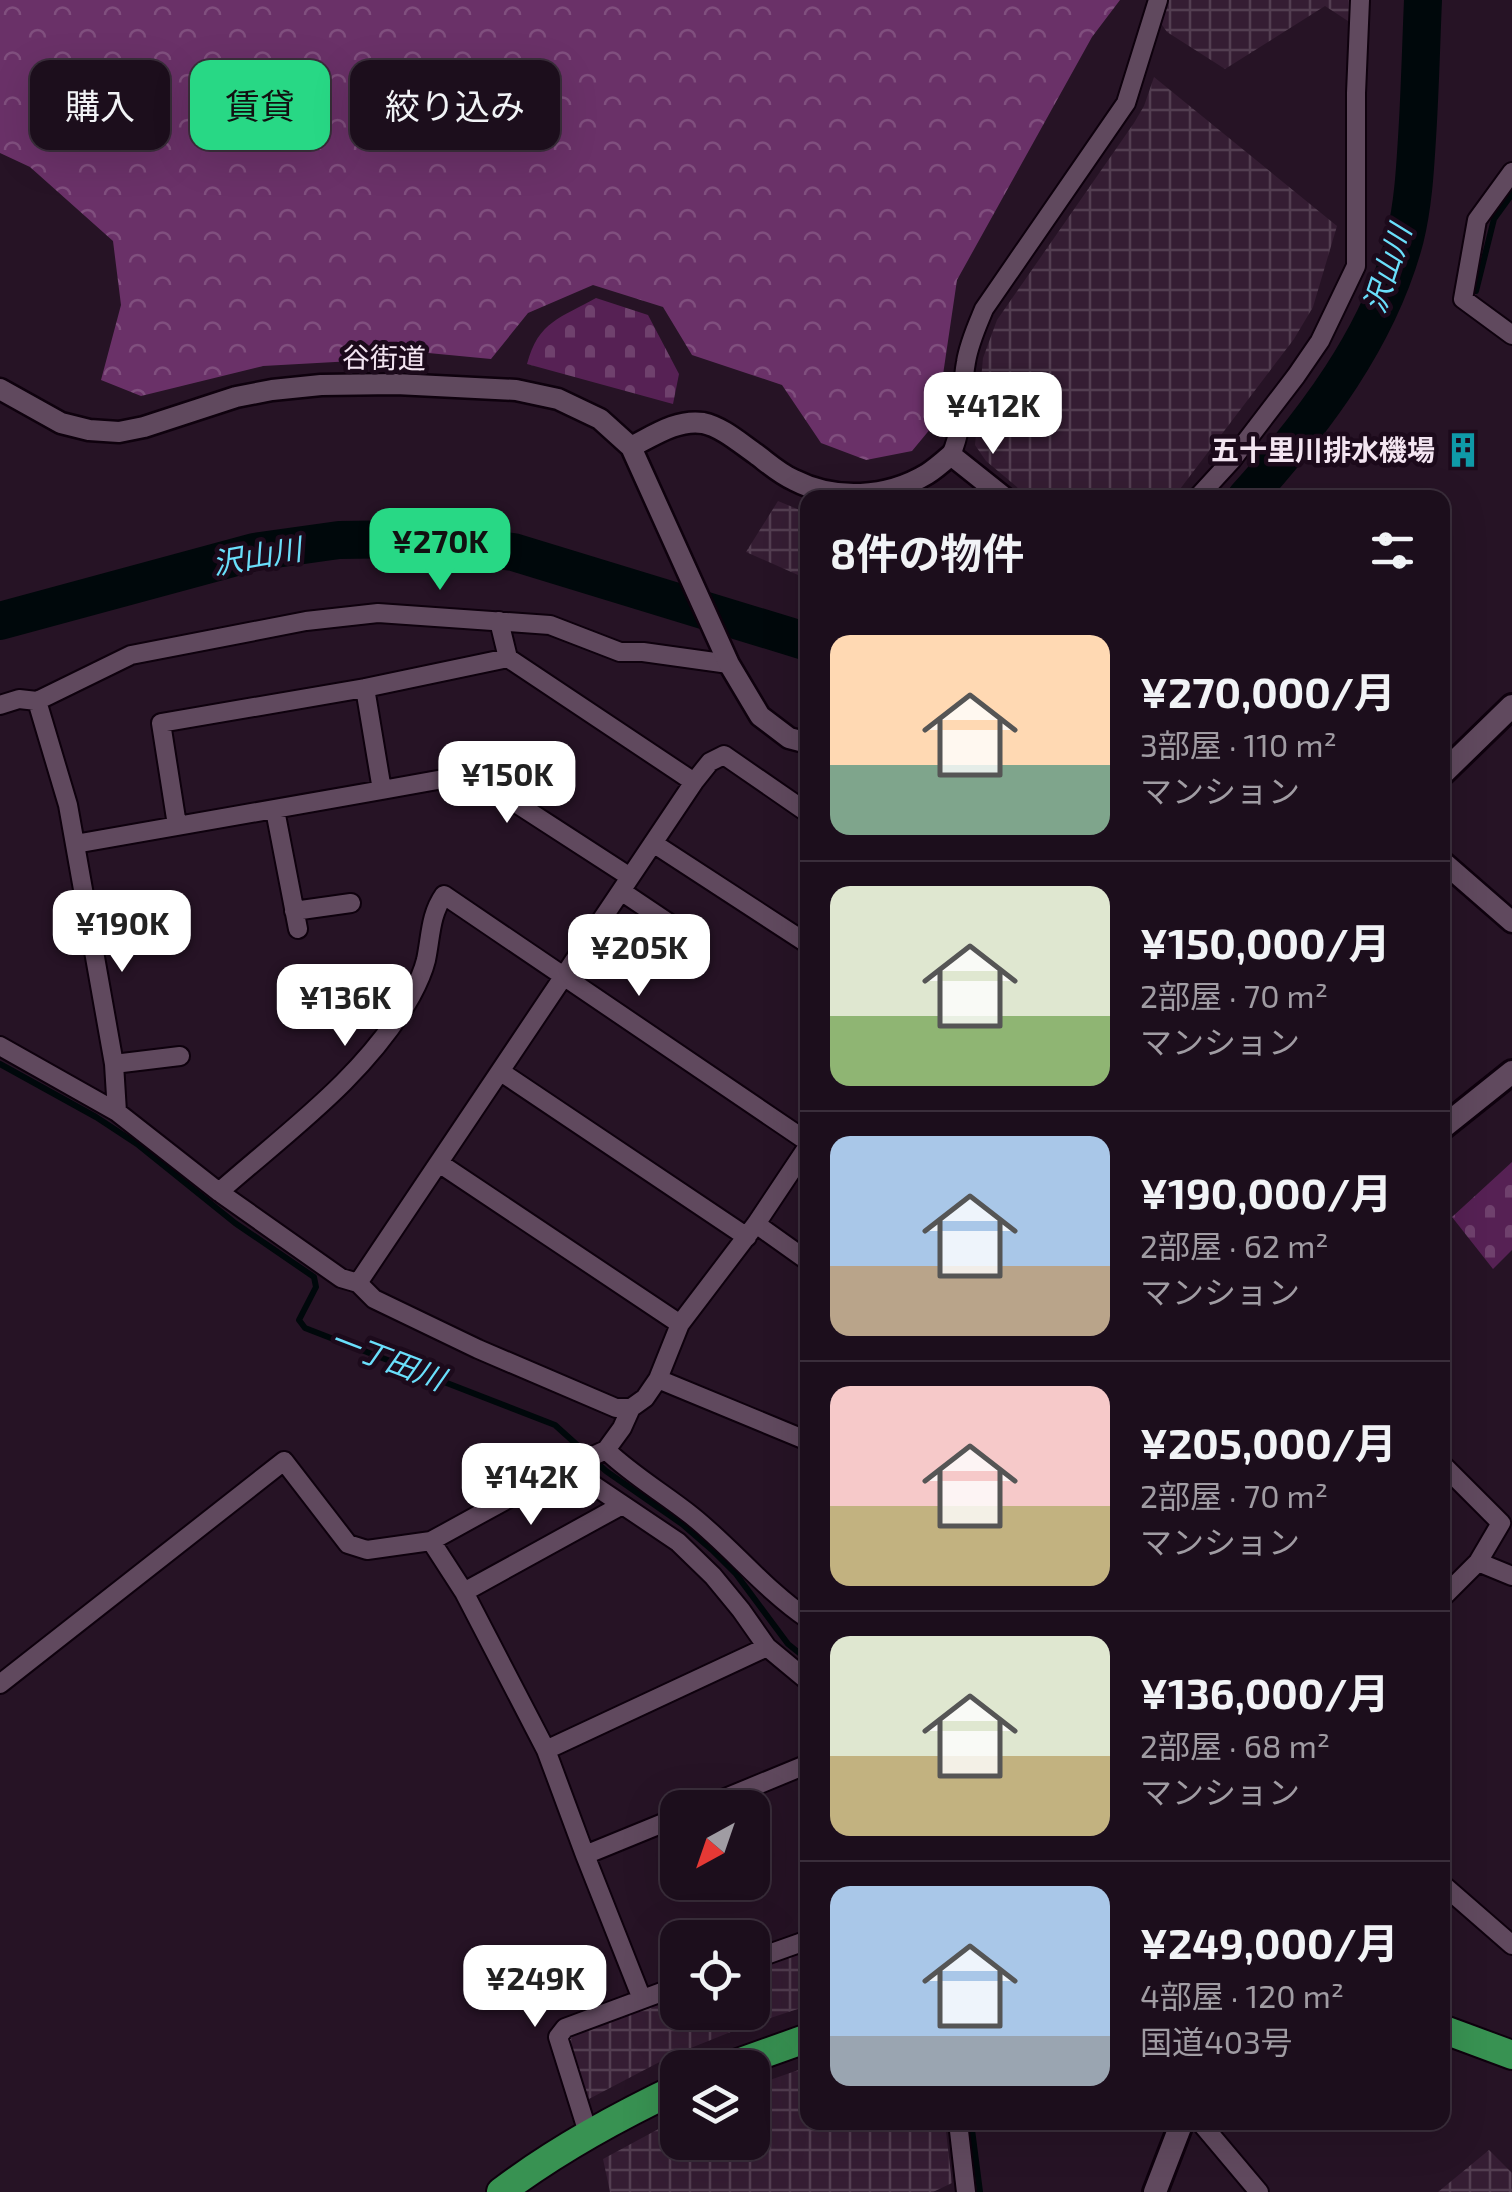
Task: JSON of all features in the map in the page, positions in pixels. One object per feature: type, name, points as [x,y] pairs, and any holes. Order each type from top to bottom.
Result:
[{"type":"highway","points":[[1450,2031],[1512,2055]]},
{"type":"highway","points":[[770,2052],[800,2041]]},
{"type":"highway","points":[[501,2192],[526,2172],[660,2098]]},
{"type":"main road","points":[[1450,766],[1512,706]]},
{"type":"main road","points":[[1450,1122],[1512,1072]]},
{"type":"main road","points":[[1155,2192],[1179,2130]]},
{"type":"street","points":[[879,490],[904,485],[928,474],[951,455],[960,435],[966,362],[984,309],[1126,104],[1158,0]]},
{"type":"street","points":[[1204,490],[1232,460],[1320,341],[1356,266],[1360,0]]},
{"type":"street","points":[[1512,172],[1478,220],[1463,299],[1512,335]]},
{"type":"street","name":"谷街道","points":[[0,389],[61,423],[119,432],[236,396],[321,385],[516,390],[558,399],[600,419],[631,447],[726,656]]},
{"type":"street","points":[[631,447],[670,427],[703,424],[718,428],[794,480],[825,490]]},
{"type":"street","points":[[951,455],[995,490]]},
{"type":"street","points":[[0,705],[19,699],[37,700],[131,655],[306,621],[378,613],[550,625],[620,652],[726,656],[760,716],[800,741]]},
{"type":"street","points":[[498,621],[508,658],[694,782]]},
{"type":"street","points":[[177,825],[160,723],[365,688],[508,658]]},
{"type":"street","points":[[365,688],[382,790]]},
{"type":"street","points":[[37,700],[68,805],[114,1064],[116,1112]]},
{"type":"street","points":[[358,1283],[710,762],[724,755],[800,807]]},
{"type":"street","points":[[75,844],[472,774],[625,884],[688,936]]},
{"type":"street","points":[[274,810],[296,920],[350,903]]},
{"type":"street","points":[[653,843],[800,939]]},
{"type":"street","points":[[1450,868],[1512,922]]},
{"type":"street","points":[[219,1192],[360,1068],[390,1030],[425,965],[435,908],[444,895],[800,1138]]},
{"type":"street","points":[[0,1046],[116,1112],[219,1192],[341,1278],[358,1283],[374,1299],[616,1408],[632,1408]]},
{"type":"street","points":[[114,1064],[180,1056]]},
{"type":"street","points":[[500,1072],[800,1257]]},
{"type":"street","points":[[0,1684],[284,1461],[348,1544],[367,1550],[430,1541],[588,1458],[622,1428],[632,1408],[658,1380],[680,1324],[751,1230],[800,1156]]},
{"type":"street","points":[[439,1163],[680,1324]]},
{"type":"street","points":[[658,1380],[800,1438]]},
{"type":"street","points":[[588,1458],[622,1505],[678,1542],[741,1610],[767,1647],[800,1674]]},
{"type":"street","points":[[588,1458],[621,1464],[693,1517],[800,1612]]},
{"type":"street","points":[[1450,1472],[1501,1524],[1478,1562],[1450,1590]]},
{"type":"street","points":[[464,1592],[622,1505]]},
{"type":"street","points":[[430,1541],[464,1592],[546,1750],[642,1999]]},
{"type":"street","points":[[1478,1562],[1512,1576]]},
{"type":"street","points":[[546,1750],[767,1647]]},
{"type":"street","points":[[745,1790],[800,1767]]},
{"type":"street","points":[[585,1856],[660,1825]]},
{"type":"street","points":[[1450,1891],[1512,1945]]},
{"type":"street","points":[[770,1954],[800,1943]]},
{"type":"street","points":[[589,2136],[558,2037],[564,2028],[660,1992]]},
{"type":"street","points":[[959,2130],[966,2192]]},
{"type":"street","points":[[1207,2130],[1259,2192]]},
{"type":"shaded area","points":[[1167,0],[1352,0],[1351,23],[1325,6],[1225,69],[1167,32],[1160,22]]},
{"type":"shaded area","points":[[1154,77],[1337,226],[1313,307],[1294,339],[1179,490],[1019,490],[986,461],[975,445],[983,358],[997,320],[1144,106]]},
{"type":"shaded area","points":[[778,501],[800,510],[800,576],[746,552]]},
{"type":"shaded area","points":[[800,1953],[800,2008],[770,2018],[770,1964]]},
{"type":"shaded area","points":[[660,2003],[660,2030],[736,2030],[686,2050],[660,2050],[660,2062],[587,2100],[568,2044],[572,2034]]},
{"type":"shaded area","points":[[800,2069],[800,2130],[946,2130],[952,2183],[933,2192],[610,2192],[603,2159],[660,2128],[660,2160],[770,2160],[770,2080]]},
{"type":"shaded area","points":[[1489,2150],[1512,2173],[1512,2192],[1438,2192]]},
{"type":"green space","points":[[0,0],[1120,0],[1092,37],[957,280],[936,422],[912,451],[866,460],[821,443],[782,385],[692,355],[663,307],[593,285],[528,313],[491,359],[397,350],[353,361],[263,366],[141,396],[101,380],[121,305],[113,241],[30,167],[0,153]]},
{"type":"green space","points":[[596,298],[648,315],[679,374],[673,404],[527,364],[544,329]]},
{"type":"green space","points":[[1512,1162],[1512,1250],[1493,1269],[1452,1217]]},
{"type":"waterway","name":"沢山川","points":[[1253,490],[1341,377],[1379,310],[1393,274],[1405,238],[1413,188],[1423,0]]},
{"type":"waterway","points":[[1476,291],[1494,219],[1512,194]]},
{"type":"waterway","name":"沢山川","points":[[0,621],[254,552],[339,540],[410,539],[513,552],[800,640]]},
{"type":"waterway","name":"一丁田川","points":[[0,1064],[137,1144],[235,1223],[314,1277],[316,1287],[299,1320],[305,1328],[555,1425],[606,1471],[712,1550],[800,1654]]},
{"type":"waterway","name":"一丁田川","points":[[972,2130],[980,2192]]},
{"type":"place","name":"五十里川排水機場","points":[[1463,450]]}]
